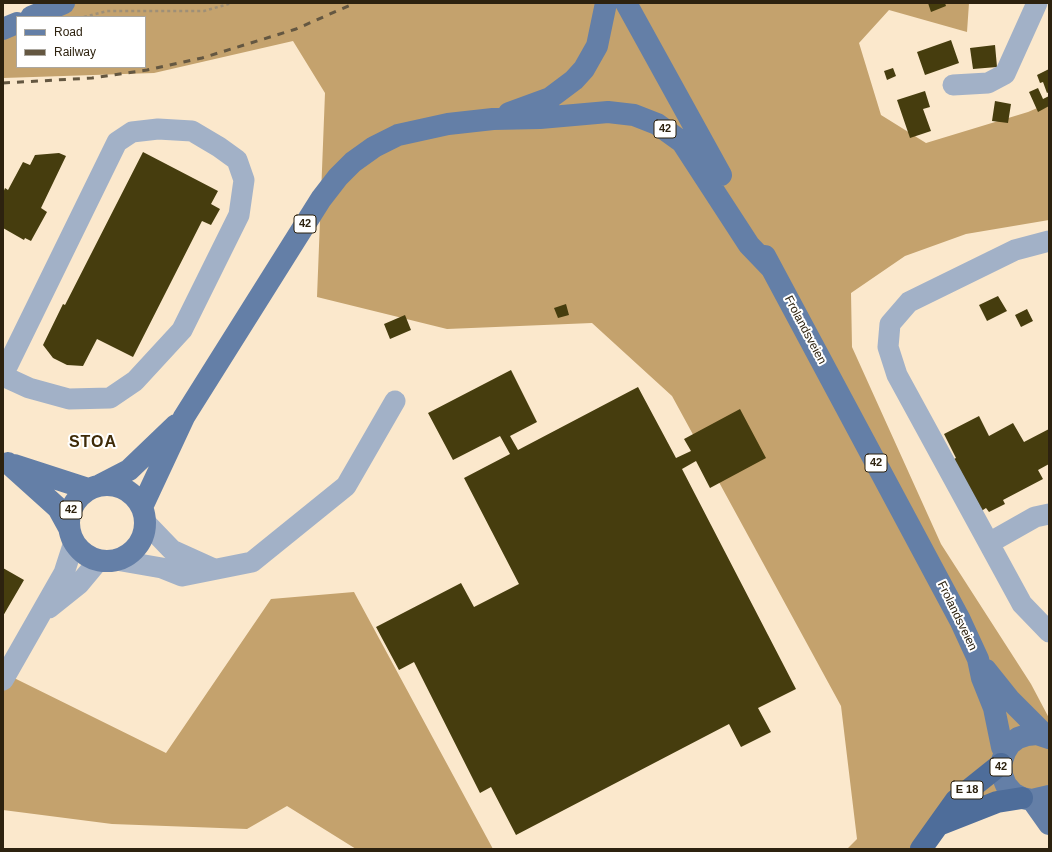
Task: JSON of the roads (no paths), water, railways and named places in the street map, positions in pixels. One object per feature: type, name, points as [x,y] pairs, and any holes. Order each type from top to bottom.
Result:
[{"type":"highway","name":"E 18","points":[[921,849],[956,800],[1003,758]]},
{"type":"highway","name":"E 18","points":[[940,824],[991,804],[1034,798]]},
{"type":"main road","points":[[33,16],[64,3]]},
{"type":"main road","name":"42","points":[[493,119],[550,98],[574,80],[584,69],[597,46],[606,3]]},
{"type":"main road","name":"Frolandsveien","points":[[626,3],[772,269],[957,613],[978,659],[982,678],[994,708],[1003,758]]},
{"type":"main road","points":[[3,29],[16,23]]},
{"type":"main road","name":"42","points":[[5,462],[58,508],[71,535],[89,556],[108,560],[128,555],[137,546],[144,535],[144,515],[184,417],[321,199],[343,172],[374,147],[398,135],[448,124],[493,119],[540,118],[608,112],[634,115],[657,124],[682,142],[749,245],[772,269]]},
{"type":"main road","name":"42","points":[[71,535],[69,517],[72,506],[79,496],[129,470],[184,417]]},
{"type":"main road","name":"42","points":[[5,462],[94,487],[113,484],[125,488],[135,496],[144,515]]},
{"type":"main road","name":"Frolandsveien","points":[[978,659],[1010,700],[1048,737]]},
{"type":"main road","name":"42","points":[[1048,737],[1037,734],[1027,735],[1010,744],[1003,758],[1002,775],[1006,784],[1013,792],[1034,798],[1049,824]]},
{"type":"street","points":[[953,85],[988,83],[1006,74],[1037,3]]},
{"type":"street","points":[[158,129],[192,131],[237,160],[244,180],[239,215],[182,330],[135,381],[110,398],[69,399],[29,388],[3,375],[117,142],[132,132],[158,129]]},
{"type":"street","points":[[1049,241],[1015,250],[909,302],[890,324],[888,347],[897,375],[1022,604],[1049,632]]},
{"type":"street","points":[[41,615],[108,560],[162,568],[182,576],[252,562],[346,486],[395,401]]},
{"type":"street","points":[[989,543],[1036,517],[1049,514]]},
{"type":"street","points":[[144,515],[172,550],[214,569]]},
{"type":"street","points":[[3,680],[64,573],[71,535]]},
{"type":"railway","points":[[3,83],[92,78],[147,70],[202,58],[296,29],[355,3]]},
{"type":"district","name":"STOA","points":[[93,443]]}]
